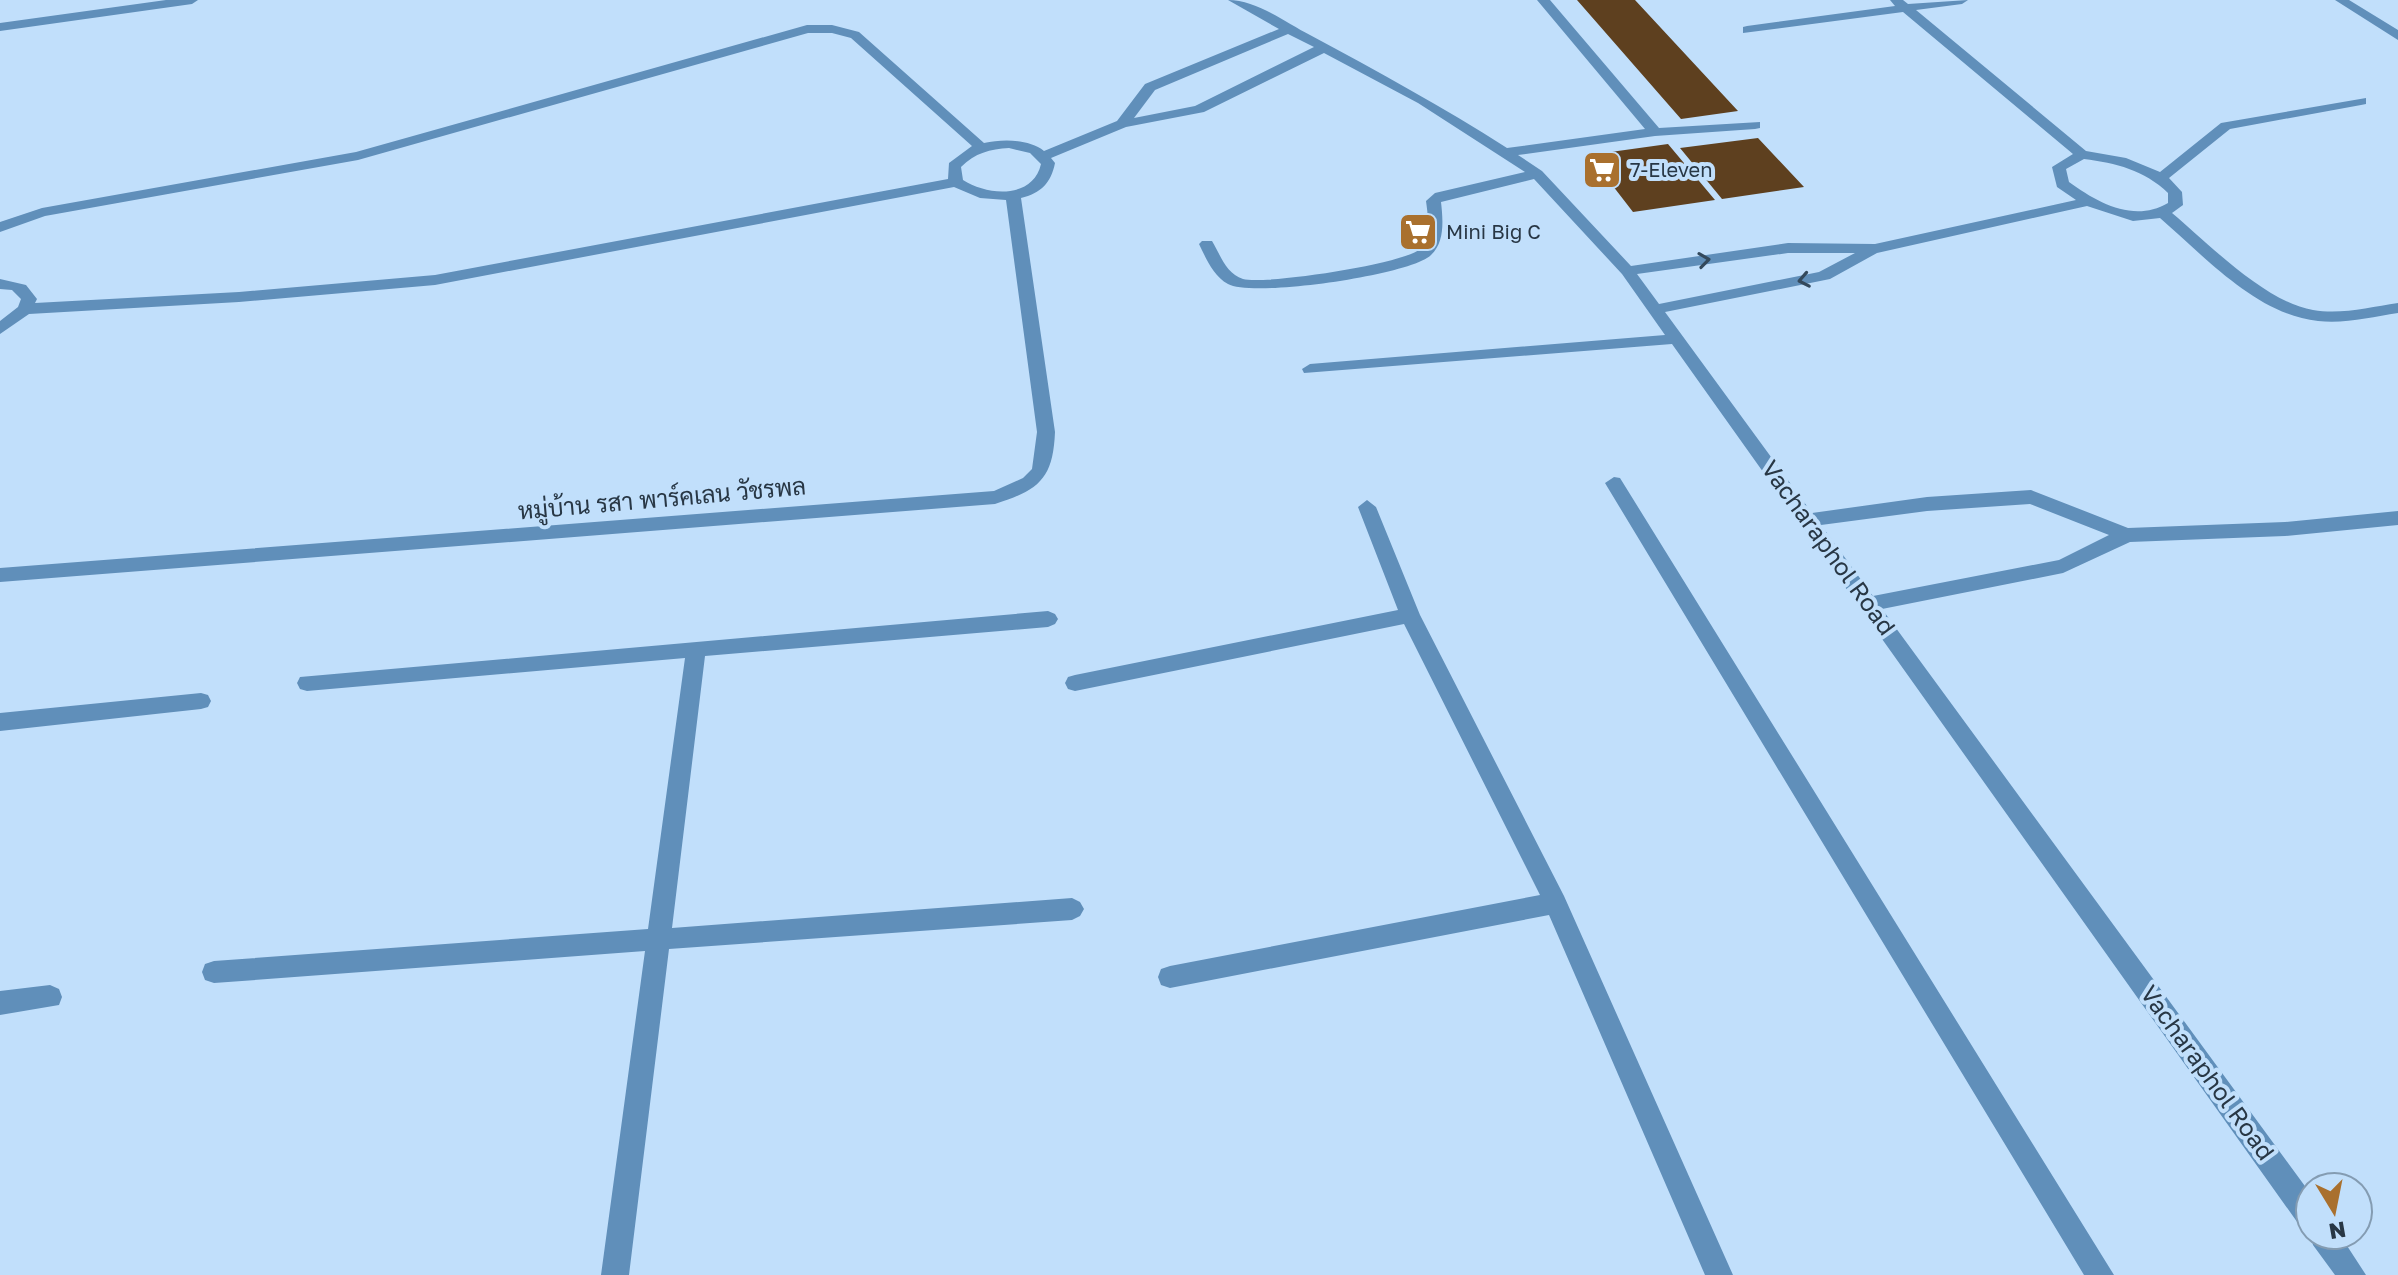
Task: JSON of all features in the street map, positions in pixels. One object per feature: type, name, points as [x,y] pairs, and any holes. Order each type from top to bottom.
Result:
[{"type":"street","points":[[0,27],[192,0]]},
{"type":"street","name":"Vacharaphol Road","points":[[1234,0],[1423,100],[1537,174],[1627,271],[2294,1194]]},
{"type":"street","points":[[1543,0],[1655,132]]},
{"type":"street","points":[[1747,30],[1900,4],[1962,0]]},
{"type":"street","points":[[2341,0],[2398,36]]},
{"type":"street","points":[[1900,4],[2082,155]]},
{"type":"street","points":[[1122,124],[1150,87],[1291,28]]},
{"type":"street","points":[[0,227],[42,212],[358,156],[807,29],[832,29],[855,35],[981,147]]},
{"type":"street","points":[[1044,156],[1122,124],[1199,109],[1325,47]]},
{"type":"street","points":[[2162,177],[2226,126],[2361,101]]},
{"type":"street","points":[[1505,153],[1655,132],[1755,125]]},
{"type":"street","points":[[1024,146],[1044,156],[1048,163],[1044,179],[1037,186],[1013,195],[985,196],[962,188],[956,182],[954,166],[969,152],[981,147],[1024,146]]},
{"type":"street","points":[[2082,155],[2121,158],[2162,177],[2175,192],[2176,205],[2164,214],[2121,215],[2085,202],[2062,184],[2059,167],[2082,155]]},
{"type":"street","points":[[1207,244],[1224,275],[1243,284],[1392,267],[1425,253],[1435,234],[1433,201],[1440,196],[1537,174]]},
{"type":"street","points":[[25,309],[239,297],[435,280],[956,182]]},
{"type":"street","name":"หมู่บ้าน รสา พาร์คเลน วัชรพล","points":[[0,575],[995,497],[1028,485],[1045,464],[1046,432],[1013,195]]},
{"type":"street","points":[[1627,271],[1788,248],[1875,249],[2085,202]]},
{"type":"street","points":[[2164,214],[2279,304],[2308,315],[2354,314],[2398,308]]},
{"type":"street","points":[[1657,309],[1824,276],[1875,249]]},
{"type":"street","points":[[0,284],[16,286],[25,291],[29,299],[25,309],[0,329]]},
{"type":"street","points":[[1310,369],[1675,339]]},
{"type":"street","points":[[1614,483],[2100,1275]]},
{"type":"street","points":[[1807,520],[1927,504],[2031,497],[2127,535]]},
{"type":"street","points":[[1367,507],[1410,615],[1556,903],[1719,1275]]},
{"type":"street","points":[[1868,604],[2063,566],[2127,535],[2285,529],[2398,518]]},
{"type":"street","points":[[1075,683],[1410,615]]},
{"type":"street","points":[[307,683],[1048,619]]},
{"type":"street","points":[[615,1275],[696,649]]},
{"type":"street","points":[[0,722],[201,701]]},
{"type":"street","points":[[1170,977],[1556,903]]},
{"type":"street","points":[[214,972],[1072,909]]},
{"type":"street","points":[[0,1003],[50,997]]},
{"type":"street","points":[[2335,1251],[2352,1275]]},
{"type":"building","points":[[1577,0],[1635,0],[1738,111],[1681,119]]},
{"type":"building","points":[[1758,138],[1804,187],[1722,199],[1680,148]]},
{"type":"building","points":[[1668,144],[1715,200],[1633,212],[1589,155]]},
{"type":"place","name":"7-Eleven","points":[[1602,170]]},
{"type":"place","name":"Mini Big C","points":[[1418,232]]}]
